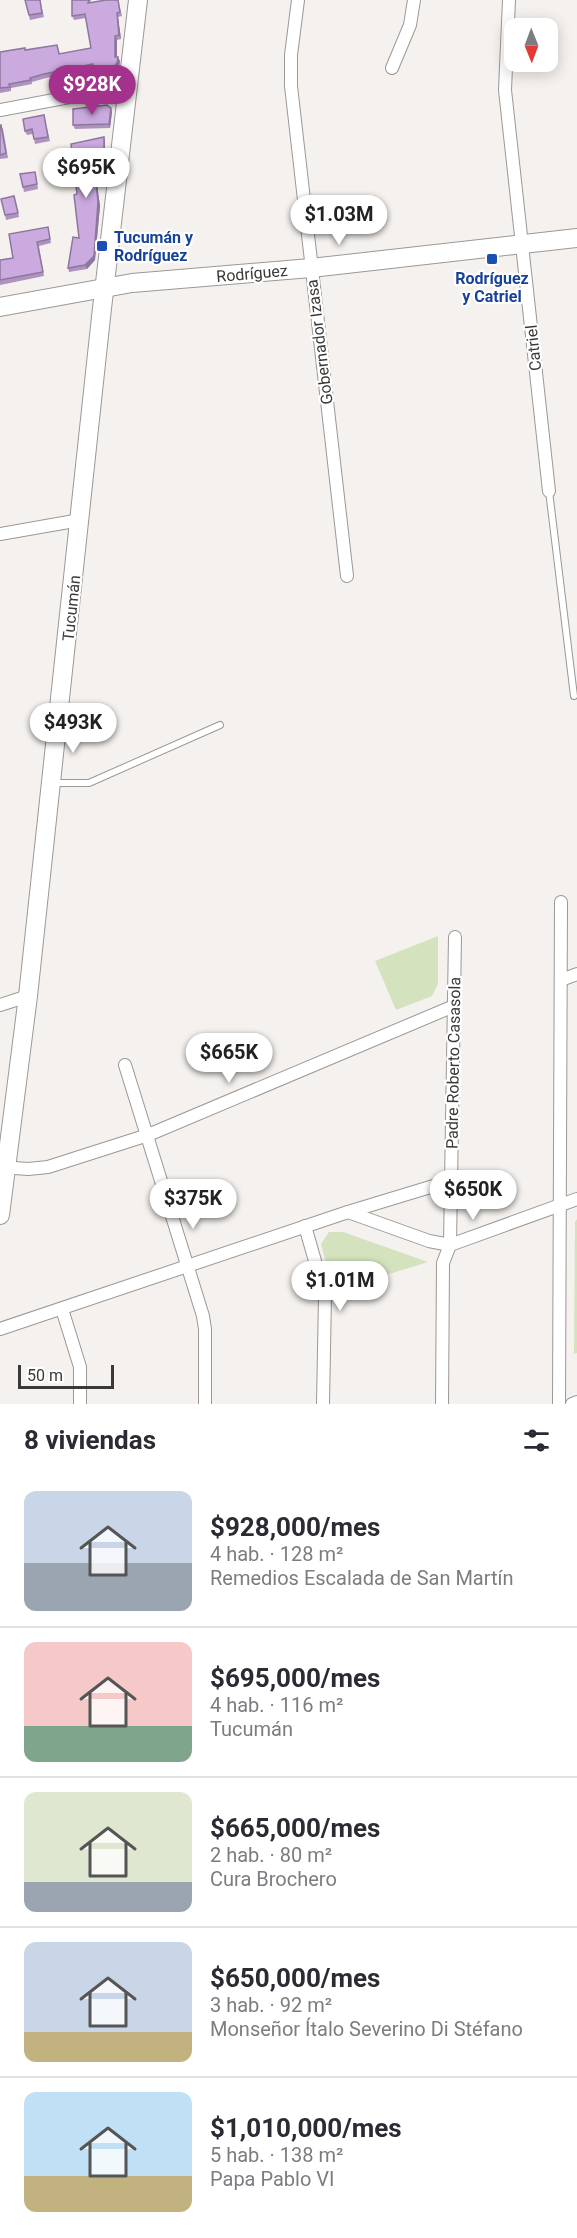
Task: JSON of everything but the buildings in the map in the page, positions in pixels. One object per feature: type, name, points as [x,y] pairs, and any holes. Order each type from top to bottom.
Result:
[{"type":"main road","name":"Tucumán","points":[[0,1215],[3,1167],[28,996],[138,0]]},
{"type":"main road","name":"Rodríguez","points":[[0,308],[105,287],[311,268],[577,238]]},
{"type":"street","name":"Gobernador Izasa","points":[[298,0],[291,55],[291,86],[347,576]]},
{"type":"street","points":[[392,68],[410,25],[414,0]]},
{"type":"street","name":"Catriel","points":[[508,0],[505,90],[549,491]]},
{"type":"street","points":[[0,110],[128,86]]},
{"type":"street","points":[[0,534],[80,520]]},
{"type":"street","points":[[559,1404],[561,902]]},
{"type":"street","name":"Padre Roberto Casasola","points":[[442,1404],[443,1263],[450,1245],[455,937]]},
{"type":"street","points":[[561,980],[577,974]]},
{"type":"street","points":[[0,1005],[28,996]]},
{"type":"street","points":[[3,1167],[48,1167],[147,1135],[454,1005]]},
{"type":"street","points":[[125,1065],[189,1265],[205,1329],[205,1404]]},
{"type":"street","points":[[0,1329],[304,1226],[450,1181]]},
{"type":"street","points":[[348,1212],[429,1242],[450,1245],[577,1199]]},
{"type":"street","points":[[304,1226],[325,1296],[323,1404]]},
{"type":"street","points":[[62,1309],[80,1367],[80,1404]]},
{"type":"street","points":[[572,1404],[577,1402]]},
{"type":"lane","name":"Catriel","points":[[549,491],[574,696]]},
{"type":"lane","points":[[52,783],[89,783],[220,725]]},
{"type":"green space","points":[[438,936],[438,984],[432,996],[396,1010],[375,961]]},
{"type":"green space","points":[[577,1219],[577,1353],[574,1354],[575,1222]]},
{"type":"green space","points":[[329,1232],[343,1232],[428,1262],[334,1291],[321,1244]]},
{"type":"place","name":"Tucumán y Rodríguez","points":[[102,246]]},
{"type":"place","name":"Rodríguez y Catriel","points":[[492,259]]}]
